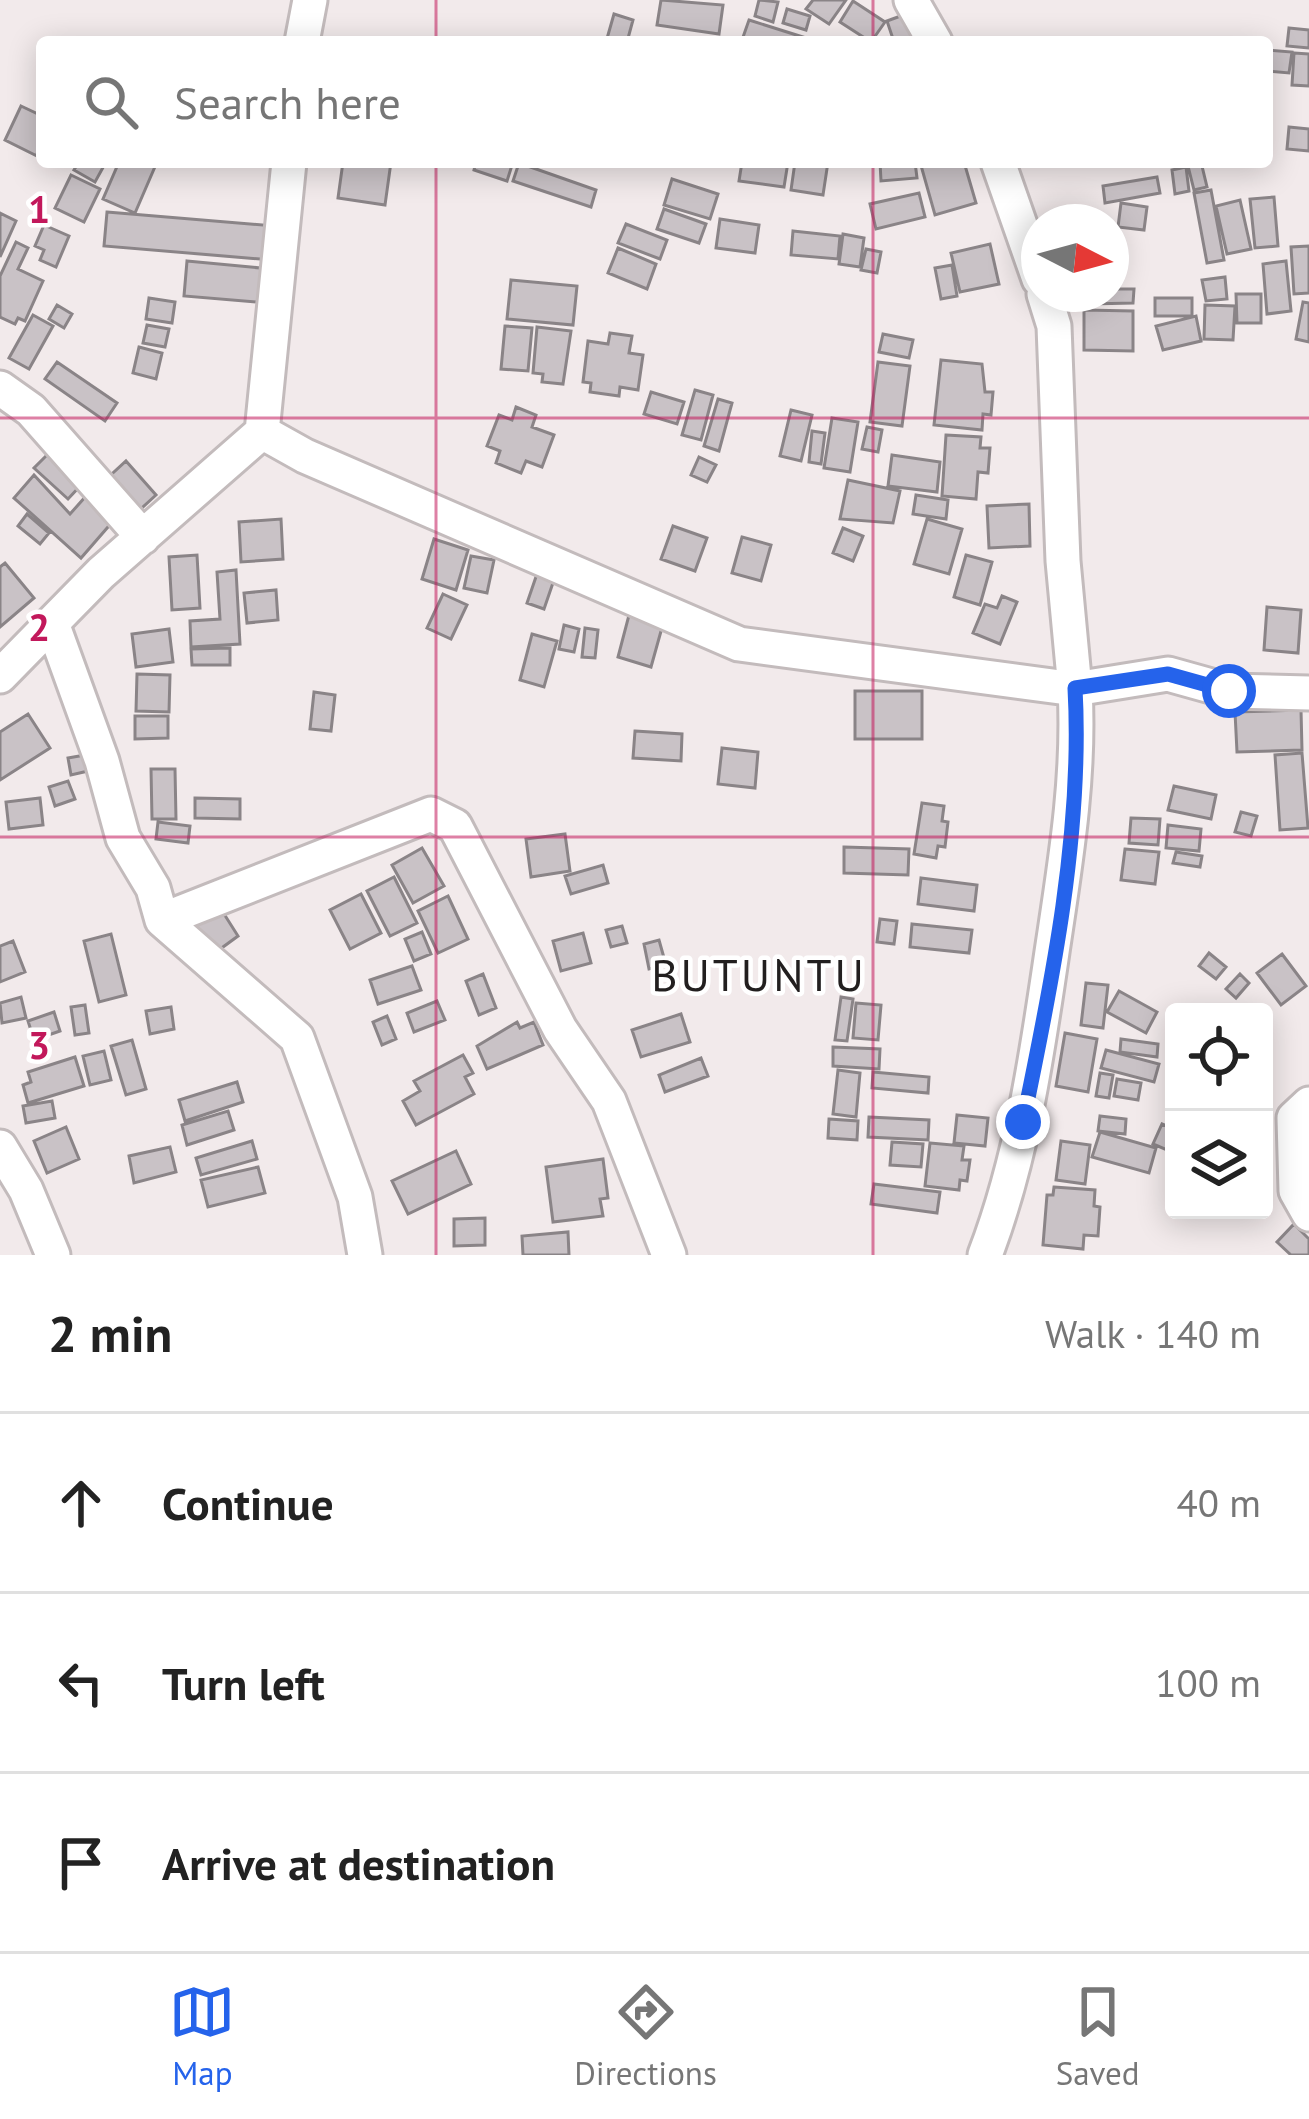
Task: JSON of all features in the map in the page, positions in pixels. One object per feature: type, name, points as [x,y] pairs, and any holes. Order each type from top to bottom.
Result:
[{"type":"street","points":[[303,36],[310,0]]},
{"type":"street","points":[[911,0],[932,36]]},
{"type":"street","points":[[0,676],[143,537],[262,432],[288,168]]},
{"type":"street","points":[[1000,168],[1021,228]]},
{"type":"street","points":[[985,1255],[1008,1195],[1038,1049],[1074,785],[1075,688],[1050,312]]},
{"type":"street","points":[[0,388],[31,410],[143,537]]},
{"type":"street","points":[[262,432],[305,456],[739,644],[1075,688],[1168,674],[1229,691],[1309,693]]},
{"type":"street","points":[[52,623],[102,761],[123,838],[153,888],[163,920],[297,1037],[355,1196],[365,1255]]},
{"type":"street","points":[[163,920],[431,814],[455,826],[560,1029],[609,1101],[669,1255]]},
{"type":"street","points":[[1309,1104],[1294,1118],[1296,1191],[1309,1214]]},
{"type":"street","points":[[0,1147],[26,1190],[53,1255]]},
{"type":"building","points":[[661,0],[723,5],[719,34],[657,25]]},
{"type":"building","points":[[759,0],[778,2],[773,22],[755,16]]},
{"type":"building","points":[[813,0],[846,0],[829,24],[806,9]]},
{"type":"building","points":[[853,1],[885,22],[875,36],[862,36],[840,22]]},
{"type":"building","points":[[787,9],[810,16],[806,30],[783,23]]},
{"type":"building","points":[[614,14],[633,20],[629,36],[608,36]]},
{"type":"building","points":[[906,14],[913,36],[892,36],[887,21]]},
{"type":"building","points":[[749,20],[800,36],[743,36]]},
{"type":"building","points":[[1289,28],[1309,30],[1309,48],[1287,46]]},
{"type":"building","points":[[1273,50],[1292,52],[1289,73],[1273,72]]},
{"type":"building","points":[[1294,53],[1309,54],[1309,86],[1292,85]]},
{"type":"building","points":[[21,106],[36,113],[36,156],[5,140]]},
{"type":"building","points":[[1289,127],[1309,129],[1309,151],[1287,149]]},
{"type":"building","points":[[75,168],[103,168],[95,182]]},
{"type":"building","points":[[116,168],[154,168],[135,213],[103,199]]},
{"type":"building","points":[[342,168],[390,168],[385,205],[338,198]]},
{"type":"building","points":[[474,168],[511,168],[507,181]]},
{"type":"building","points":[[517,168],[533,168],[596,190],[591,207],[513,181]]},
{"type":"building","points":[[741,168],[787,168],[784,187],[739,181]]},
{"type":"building","points":[[794,168],[827,168],[823,195],[791,190]]},
{"type":"building","points":[[880,168],[916,168],[917,178],[881,181]]},
{"type":"building","points":[[922,168],[966,168],[976,203],[935,215]]},
{"type":"building","points":[[1186,168],[1189,191],[1175,194],[1172,170]]},
{"type":"building","points":[[1188,168],[1202,168],[1207,187],[1194,190]]},
{"type":"building","points":[[71,175],[100,189],[84,222],[55,208]]},
{"type":"building","points":[[1157,177],[1160,193],[1105,203],[1103,186]]},
{"type":"building","points":[[672,179],[718,194],[710,219],[664,205]]},
{"type":"building","points":[[1211,190],[1224,260],[1207,263],[1194,193]]},
{"type":"building","points":[[919,193],[925,217],[876,229],[870,204]]},
{"type":"building","points":[[1274,197],[1278,246],[1255,248],[1250,199]]},
{"type":"building","points":[[1240,200],[1251,249],[1227,254],[1216,206]]},
{"type":"building","points":[[1129,204],[1147,207],[1144,230],[1129,228]]},
{"type":"building","points":[[664,209],[706,224],[699,243],[657,229]]},
{"type":"building","points":[[107,212],[275,226],[272,260],[104,246]]},
{"type":"building","points":[[0,213],[16,221],[0,257]]},
{"type":"building","points":[[720,219],[759,225],[755,253],[716,248]]},
{"type":"building","points":[[626,224],[667,240],[660,259],[618,243]]},
{"type":"building","points":[[44,225],[69,236],[56,267],[40,260],[44,250],[35,246]]},
{"type":"building","points":[[793,231],[840,236],[838,259],[791,255]]},
{"type":"building","points":[[843,234],[864,238],[860,267],[839,264]]},
{"type":"building","points":[[16,242],[28,248],[18,269],[43,281],[25,321],[18,318],[15,324],[0,317],[0,276]]},
{"type":"building","points":[[990,244],[999,284],[960,292],[951,253]]},
{"type":"building","points":[[1309,246],[1309,293],[1294,294],[1291,247]]},
{"type":"building","points":[[618,248],[656,264],[647,289],[608,273]]},
{"type":"building","points":[[866,249],[881,252],[877,273],[861,270]]},
{"type":"building","points":[[187,261],[271,269],[268,303],[184,296]]},
{"type":"building","points":[[1286,261],[1291,311],[1267,314],[1263,264]]},
{"type":"building","points":[[952,265],[957,296],[941,299],[935,268]]},
{"type":"building","points":[[1225,277],[1227,299],[1206,301],[1202,280]]},
{"type":"building","points":[[511,280],[577,286],[573,325],[507,319]]},
{"type":"building","points":[[1236,294],[1261,294],[1261,323],[1237,323]]},
{"type":"building","points":[[149,298],[175,302],[172,323],[146,319]]},
{"type":"building","points":[[1155,298],[1192,298],[1192,316],[1155,316]]},
{"type":"building","points":[[1303,302],[1309,303],[1309,342],[1296,339]]},
{"type":"building","points":[[57,305],[72,314],[64,328],[49,319]]},
{"type":"building","points":[[1205,305],[1235,306],[1233,340],[1204,339]]},
{"type":"building","points":[[1133,311],[1133,351],[1084,350],[1084,312]]},
{"type":"building","points":[[33,315],[53,326],[29,369],[9,358]]},
{"type":"building","points":[[1196,316],[1201,341],[1163,350],[1156,326]]},
{"type":"building","points":[[147,325],[169,329],[165,347],[143,343]]},
{"type":"building","points":[[505,326],[532,328],[528,371],[501,369]]},
{"type":"building","points":[[537,327],[571,331],[563,384],[542,382],[543,374],[533,373]]},
{"type":"building","points":[[610,333],[632,336],[629,353],[643,355],[638,390],[620,387],[619,396],[590,392],[591,383],[583,382],[588,341],[608,344]]},
{"type":"building","points":[[883,334],[913,340],[909,358],[879,352]]},
{"type":"building","points":[[139,347],[162,353],[156,379],[133,373]]},
{"type":"building","points":[[941,360],[982,364],[985,392],[993,392],[991,415],[983,414],[982,430],[934,425]]},
{"type":"building","points":[[57,362],[117,403],[105,421],[45,379]]},
{"type":"building","points":[[878,362],[910,366],[902,426],[870,422]]},
{"type":"building","points":[[695,390],[713,395],[701,440],[682,435]]},
{"type":"building","points":[[651,392],[684,402],[677,424],[644,414]]},
{"type":"building","points":[[718,399],[732,403],[719,451],[704,446]]},
{"type":"building","points":[[516,407],[536,415],[532,427],[554,435],[542,467],[526,461],[521,473],[496,463],[500,451],[487,446],[499,415],[512,420]]},
{"type":"building","points":[[791,410],[812,415],[801,461],[780,456]]},
{"type":"building","points":[[832,418],[858,422],[850,472],[824,468]]},
{"type":"building","points":[[867,427],[882,430],[878,452],[862,449]]},
{"type":"building","points":[[812,431],[825,433],[821,464],[809,462]]},
{"type":"building","points":[[946,435],[981,437],[980,448],[990,448],[988,473],[978,472],[976,499],[942,496]]},
{"type":"building","points":[[47,455],[81,485],[68,499],[34,468]]},
{"type":"building","points":[[892,455],[940,462],[937,492],[888,486]]},
{"type":"building","points":[[699,457],[716,465],[707,482],[691,475]]},
{"type":"building","points":[[126,461],[156,495],[132,517],[102,483]]},
{"type":"building","points":[[34,475],[70,514],[87,495],[114,520],[81,558],[14,498]]},
{"type":"building","points":[[848,480],[900,491],[893,523],[840,519]]},
{"type":"building","points":[[916,495],[948,500],[946,519],[913,514]]},
{"type":"building","points":[[1029,504],[1030,546],[989,548],[987,506]]},
{"type":"building","points":[[27,514],[49,533],[40,544],[18,526]]},
{"type":"building","points":[[281,519],[283,559],[241,562],[239,522]]},
{"type":"building","points":[[927,519],[962,529],[949,574],[914,564]]},
{"type":"building","points":[[673,526],[707,538],[695,571],[661,559]]},
{"type":"building","points":[[843,528],[863,536],[853,561],[833,553]]},
{"type":"building","points":[[742,537],[771,545],[761,581],[732,573]]},
{"type":"building","points":[[434,539],[468,550],[456,590],[422,579]]},
{"type":"building","points":[[197,555],[200,608],[172,610],[169,557]]},
{"type":"building","points":[[966,555],[992,562],[980,605],[954,597]]},
{"type":"building","points":[[471,556],[494,560],[487,593],[464,588]]},
{"type":"building","points":[[5,563],[34,598],[0,627],[0,567]]},
{"type":"building","points":[[236,570],[240,644],[191,647],[190,621],[220,619],[217,572]]},
{"type":"building","points":[[538,571],[555,577],[544,609],[527,603]]},
{"type":"building","points":[[276,590],[278,620],[247,623],[244,593]]},
{"type":"building","points":[[443,594],[467,605],[451,639],[427,628]]},
{"type":"building","points":[[1002,596],[1017,602],[1000,644],[973,633],[985,604],[997,608]]},
{"type":"building","points":[[1267,607],[1301,610],[1298,653],[1264,650]]},
{"type":"building","points":[[629,615],[663,624],[651,667],[618,657]]},
{"type":"building","points":[[564,625],[579,629],[574,652],[559,649]]},
{"type":"building","points":[[585,628],[598,630],[595,658],[582,657]]},
{"type":"building","points":[[169,629],[173,662],[136,667],[132,634]]},
{"type":"building","points":[[532,634],[557,641],[544,687],[520,680]]},
{"type":"building","points":[[230,648],[230,665],[192,665],[191,649]]},
{"type":"building","points":[[137,674],[170,675],[169,712],[136,711]]},
{"type":"building","points":[[855,691],[922,691],[922,739],[855,739]]},
{"type":"building","points":[[314,692],[335,695],[331,731],[310,729]]},
{"type":"building","points":[[1301,710],[1302,750],[1237,752],[1235,712]]},
{"type":"building","points":[[28,714],[50,748],[0,780],[0,732]]},
{"type":"building","points":[[135,716],[168,716],[168,738],[135,739]]},
{"type":"building","points":[[635,731],[682,734],[681,761],[633,758]]},
{"type":"building","points":[[722,748],[758,752],[755,788],[718,784]]},
{"type":"building","points":[[1302,753],[1308,828],[1280,830],[1275,755]]},
{"type":"building","points":[[85,755],[88,771],[71,775],[68,758]]},
{"type":"building","points":[[151,769],[175,769],[176,819],[152,819]]},
{"type":"building","points":[[68,781],[75,799],[55,806],[49,787]]},
{"type":"building","points":[[1174,786],[1216,795],[1211,819],[1168,810]]},
{"type":"building","points":[[40,798],[43,825],[9,829],[6,802]]},
{"type":"building","points":[[195,798],[240,799],[240,819],[195,818]]},
{"type":"building","points":[[922,803],[944,806],[942,821],[948,822],[945,847],[938,846],[936,858],[914,854]]},
{"type":"building","points":[[1241,812],[1257,816],[1251,836],[1235,832]]},
{"type":"building","points":[[1131,818],[1160,819],[1158,845],[1129,843]]},
{"type":"building","points":[[158,822],[190,826],[188,843],[156,839]]},
{"type":"building","points":[[1168,825],[1201,829],[1199,851],[1166,848]]},
{"type":"building","points":[[565,834],[570,871],[531,877],[526,839]]},
{"type":"building","points":[[844,847],[909,849],[908,875],[844,873]]},
{"type":"building","points":[[422,848],[444,886],[413,903],[392,865]]},
{"type":"building","points":[[1125,849],[1159,852],[1155,884],[1121,880]]},
{"type":"building","points":[[1176,852],[1202,856],[1200,867],[1173,863]]},
{"type":"building","points":[[603,865],[608,883],[571,894],[565,876]]},
{"type":"building","points":[[394,877],[417,923],[390,936],[367,891]]},
{"type":"building","points":[[921,878],[977,885],[974,911],[918,904]]},
{"type":"building","points":[[361,894],[381,933],[350,949],[330,910]]},
{"type":"building","points":[[448,896],[468,939],[438,953],[418,911]]},
{"type":"building","points":[[219,906],[238,936],[212,955],[192,925]]},
{"type":"building","points":[[880,919],[897,921],[894,944],[877,942]]},
{"type":"building","points":[[912,924],[972,930],[969,953],[910,947]]},
{"type":"building","points":[[622,926],[627,943],[611,947],[606,930]]},
{"type":"building","points":[[422,932],[431,954],[414,961],[405,939]]},
{"type":"building","points":[[583,933],[591,963],[561,971],[553,941]]},
{"type":"building","points":[[111,934],[126,995],[99,1002],[84,941]]},
{"type":"building","points":[[659,940],[666,965],[649,969],[644,944]]},
{"type":"building","points":[[13,941],[25,972],[0,982],[0,946]]},
{"type":"building","points":[[1209,953],[1226,967],[1216,979],[1199,966]]},
{"type":"building","points":[[1282,954],[1306,986],[1281,1005],[1257,973]]},
{"type":"building","points":[[412,966],[421,990],[378,1004],[370,980]]},
{"type":"building","points":[[483,974],[496,1008],[479,1015],[466,981]]},
{"type":"building","points":[[1240,974],[1249,983],[1236,998],[1226,989]]},
{"type":"building","points":[[1086,983],[1108,985],[1103,1028],[1081,1025]]},
{"type":"building","points":[[1119,991],[1157,1012],[1146,1033],[1107,1012]]},
{"type":"building","points":[[21,997],[26,1018],[2,1023],[0,1003]]},
{"type":"building","points":[[841,997],[853,999],[847,1041],[835,1040]]},
{"type":"building","points":[[437,1001],[445,1020],[414,1032],[407,1013]]},
{"type":"building","points":[[856,1003],[881,1005],[878,1040],[853,1038]]},
{"type":"building","points":[[85,1005],[89,1033],[75,1035],[71,1007]]},
{"type":"building","points":[[171,1007],[174,1029],[150,1034],[146,1011]]},
{"type":"building","points":[[54,1012],[60,1031],[34,1040],[28,1021]]},
{"type":"building","points":[[681,1014],[690,1042],[641,1057],[632,1030]]},
{"type":"building","points":[[387,1016],[396,1039],[382,1045],[373,1022]]},
{"type":"building","points":[[517,1022],[520,1028],[534,1022],[543,1045],[487,1069],[477,1046]]},
{"type":"building","points":[[1065,1033],[1097,1039],[1088,1092],[1056,1086]]},
{"type":"building","points":[[1121,1039],[1158,1044],[1157,1057],[1120,1052]]},
{"type":"building","points":[[132,1040],[146,1089],[126,1095],[111,1046]]},
{"type":"building","points":[[833,1047],[880,1049],[879,1069],[833,1066]]},
{"type":"building","points":[[1106,1050],[1159,1064],[1154,1082],[1101,1068]]},
{"type":"building","points":[[104,1051],[111,1080],[90,1085],[83,1056]]},
{"type":"building","points":[[463,1055],[473,1073],[465,1077],[474,1094],[416,1125],[403,1101],[420,1091],[414,1081]]},
{"type":"building","points":[[75,1057],[84,1086],[28,1103],[23,1085],[31,1082],[28,1072]]},
{"type":"building","points":[[701,1058],[708,1076],[665,1092],[659,1075]]},
{"type":"building","points":[[838,1070],[860,1073],[856,1117],[833,1114]]},
{"type":"building","points":[[873,1072],[929,1077],[928,1093],[872,1088]]},
{"type":"building","points":[[1100,1073],[1113,1075],[1109,1098],[1096,1096]]},
{"type":"building","points":[[1117,1079],[1141,1083],[1138,1100],[1114,1096]]},
{"type":"building","points":[[237,1082],[243,1102],[185,1121],[179,1100]]},
{"type":"building","points":[[52,1101],[55,1118],[26,1123],[23,1106]]},
{"type":"building","points":[[228,1111],[234,1130],[187,1145],[182,1125]]},
{"type":"building","points":[[957,1115],[988,1118],[985,1146],[954,1143]]},
{"type":"building","points":[[1100,1116],[1126,1119],[1125,1134],[1098,1131]]},
{"type":"building","points":[[869,1117],[929,1120],[928,1140],[868,1137]]},
{"type":"building","points":[[829,1119],[858,1121],[857,1140],[828,1138]]},
{"type":"building","points":[[1162,1124],[1165,1125],[1165,1149],[1153,1144]]},
{"type":"building","points":[[66,1127],[79,1159],[47,1173],[34,1141]]},
{"type":"building","points":[[1100,1132],[1156,1148],[1149,1173],[1092,1157]]},
{"type":"building","points":[[252,1141],[257,1159],[201,1175],[196,1158]]},
{"type":"building","points":[[1061,1141],[1090,1145],[1085,1184],[1056,1180]]},
{"type":"building","points":[[892,1142],[923,1144],[921,1167],[890,1165]]},
{"type":"building","points":[[930,1143],[964,1146],[962,1160],[970,1160],[967,1181],[960,1180],[959,1190],[925,1186]]},
{"type":"building","points":[[170,1147],[176,1172],[134,1183],[129,1156]]},
{"type":"building","points":[[456,1151],[471,1184],[408,1214],[392,1181]]},
{"type":"building","points":[[603,1159],[608,1198],[600,1199],[603,1216],[553,1222],[546,1167]]},
{"type":"building","points":[[258,1167],[265,1193],[208,1207],[201,1180]]},
{"type":"building","points":[[874,1184],[940,1192],[937,1213],[871,1204]]},
{"type":"building","points":[[1054,1187],[1095,1190],[1094,1206],[1100,1207],[1098,1236],[1084,1235],[1083,1249],[1043,1245],[1047,1195],[1053,1195]]},
{"type":"building","points":[[485,1218],[485,1245],[454,1246],[454,1219]]},
{"type":"building","points":[[1294,1224],[1309,1239],[1309,1255],[1291,1255],[1277,1242]]},
{"type":"building","points":[[568,1232],[569,1255],[523,1255],[522,1236]]},
{"type":"district","name":"BUTUNTU","points":[[759,975]]},
{"type":"route","points":[[1023,1122],[1038,1049],[1074,785],[1075,688],[1168,674],[1229,691]]}]
